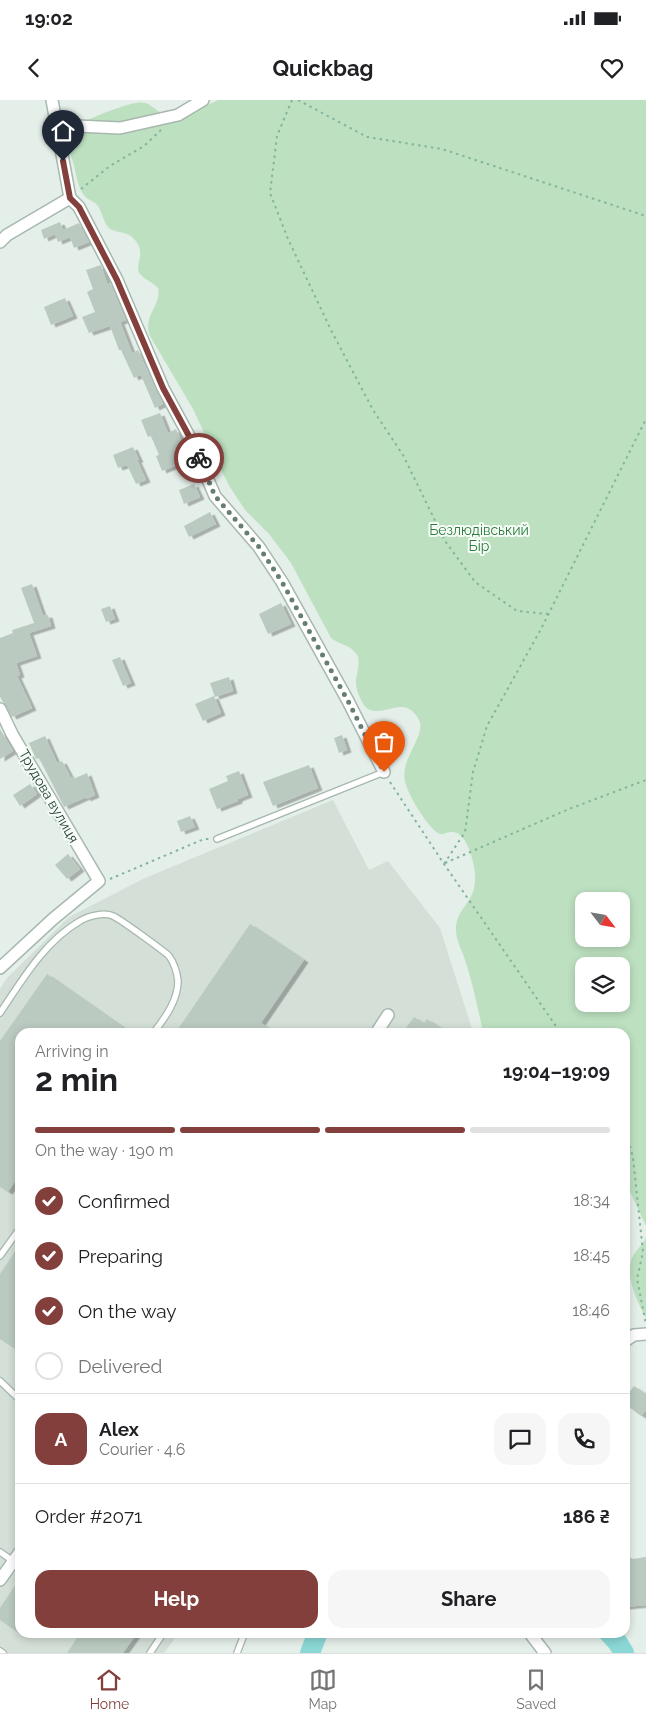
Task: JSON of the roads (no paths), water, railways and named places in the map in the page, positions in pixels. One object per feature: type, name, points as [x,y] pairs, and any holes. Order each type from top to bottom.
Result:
[{"type":"street","points":[[52,100],[70,198],[79,207],[117,280],[163,388],[189,436],[215,496],[259,547],[282,582],[348,701],[384,772]]},
{"type":"street","points":[[56,125],[120,128],[178,115],[203,100]]},
{"type":"street","points":[[0,242],[7,234],[70,198]]},
{"type":"street","name":"Трудова вулиця","points":[[0,709],[12,734],[99,881],[53,919],[0,968]]},
{"type":"street","points":[[380,1028],[388,1015]]},
{"type":"street","points":[[630,1337],[646,1334]]},
{"type":"street","points":[[0,1580],[15,1559]]},
{"type":"street","points":[[534,1638],[545,1653]]},
{"type":"lane","points":[[217,839],[384,772]]},
{"type":"lane","points":[[0,1013],[20,983],[52,942],[80,920],[99,914],[112,915],[168,954],[176,971],[177,990],[174,1000],[156,1028]]},
{"type":"lane","points":[[0,1256],[15,1235]]},
{"type":"lane","points":[[0,1381],[15,1395]]},
{"type":"lane","points":[[0,1552],[15,1556]]},
{"type":"lane","points":[[150,1653],[160,1638]]},
{"type":"lane","points":[[237,1653],[243,1638]]},
{"type":"waterway","points":[[310,1653],[316,1638]]},
{"type":"waterway","points":[[613,1638],[624,1653]]},
{"type":"park label","name":"Безлюдівський Бір","points":[[479,538]]}]
